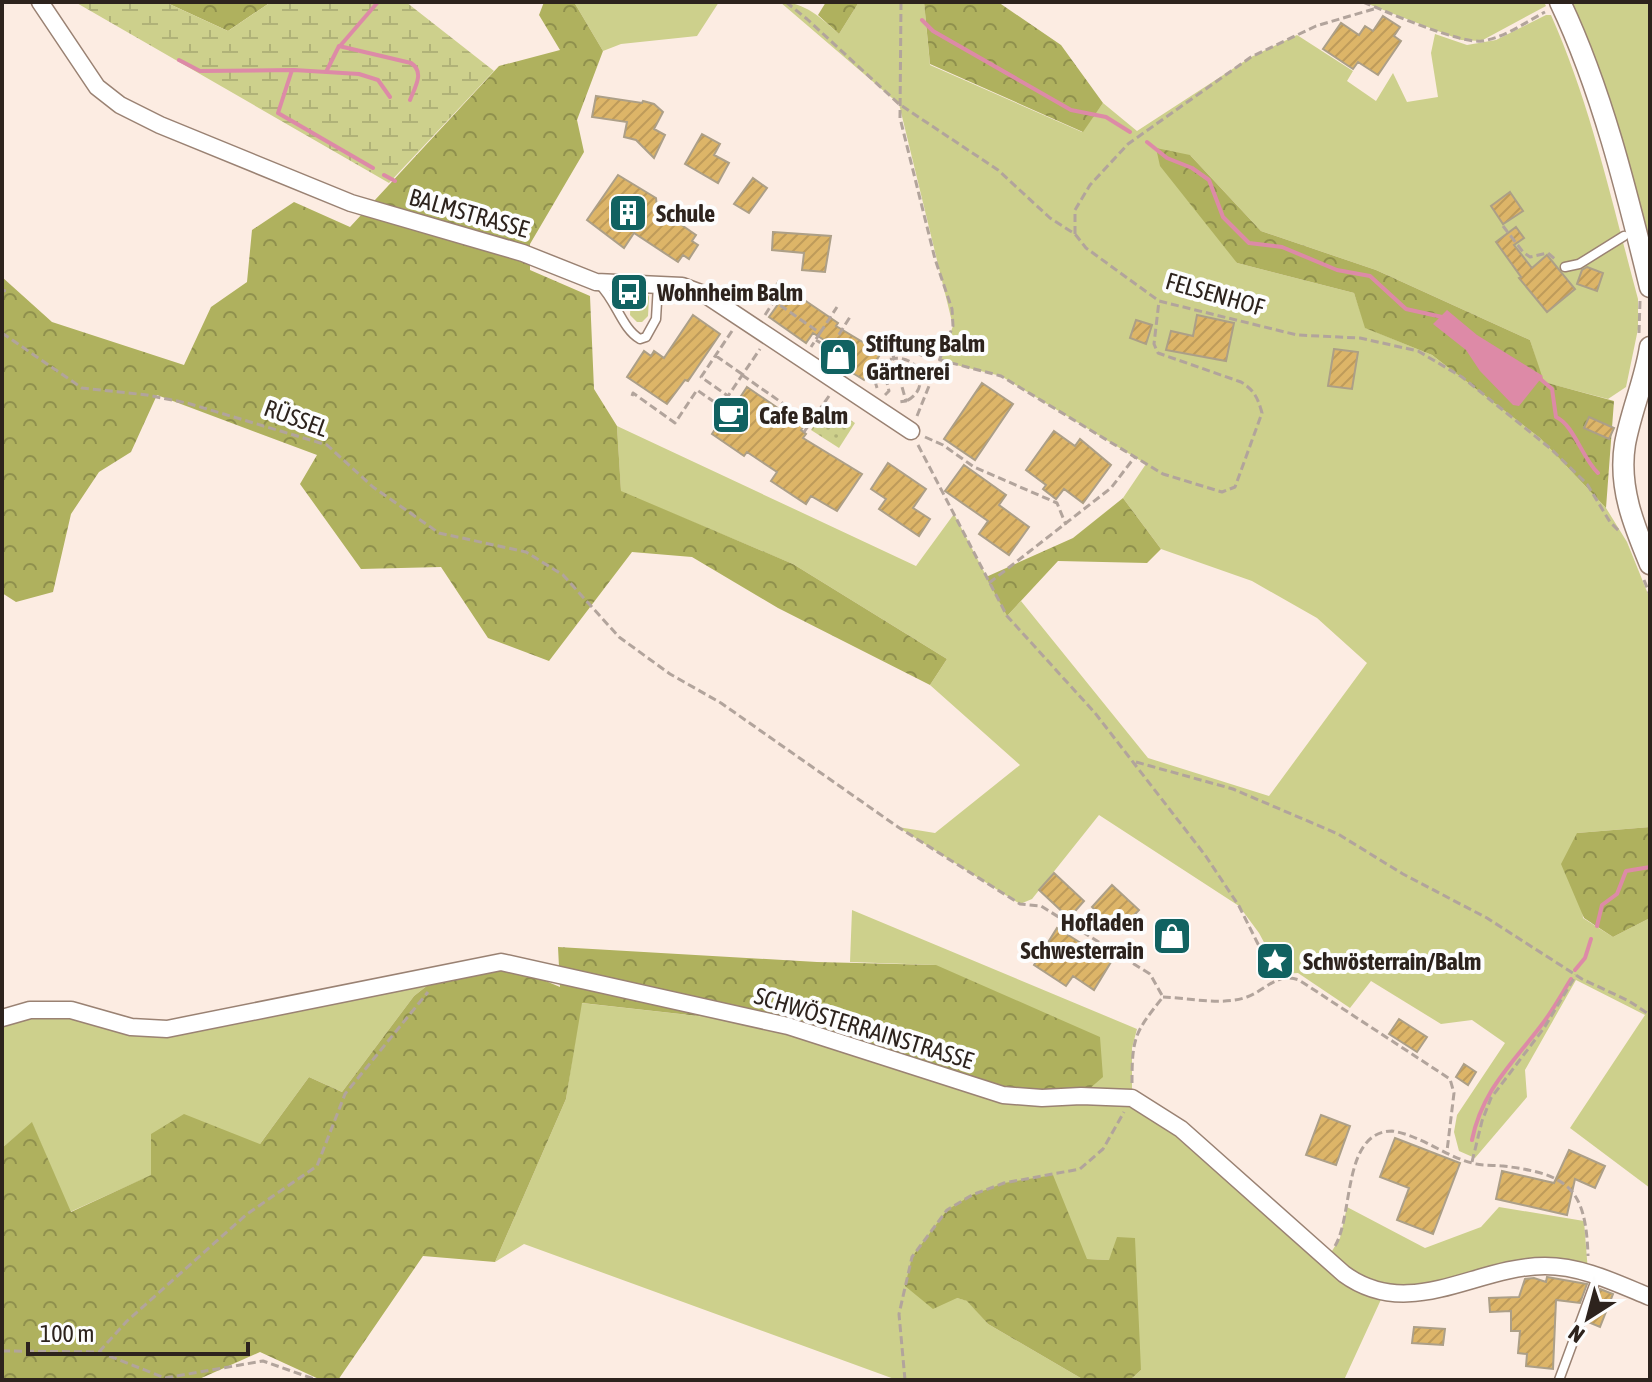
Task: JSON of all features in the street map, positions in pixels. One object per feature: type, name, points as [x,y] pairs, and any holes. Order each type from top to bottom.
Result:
[{"type":"street","name":"BALMSTRASSE","points":[[40,2],[97,87],[135,113],[351,203],[523,253],[596,282],[658,284],[698,291],[904,427]]},
{"type":"street","points":[[1560,3],[1584,54],[1596,92],[1645,294]]},
{"type":"street","points":[[1645,341],[1623,469],[1629,508],[1645,568]]},
{"type":"street","name":"SCHWÖSTERRAINSTRASSE","points":[[2,1018],[30,1010],[71,1010],[131,1027],[167,1029],[501,962],[788,1026],[1003,1095],[1132,1098]]},
{"type":"street","points":[[1132,1098],[1181,1129],[1327,1259],[1359,1284],[1375,1291],[1396,1294],[1427,1292],[1489,1274],[1529,1267],[1560,1267],[1592,1274],[1650,1297]]},
{"type":"lane","points":[[1565,267],[1579,264],[1624,236]]},
{"type":"lane","points":[[596,282],[612,298],[630,331],[640,339],[646,337],[654,326],[658,284]]},
{"type":"lane","points":[[1559,1380],[1592,1274]]},
{"type":"path","name":"FELSENHOF","points":[[786,2],[899,104],[998,170],[1050,218],[1075,234],[1086,248],[1159,301],[1297,335],[1360,338],[1418,351],[1462,377],[1551,449],[1587,484],[1610,522],[1622,535],[1626,534],[1622,522]]},
{"type":"path","points":[[901,2],[899,104],[927,229],[952,309],[953,326],[940,361],[904,427]]},
{"type":"path","points":[[1363,2],[1461,40],[1481,41],[1497,37],[1560,3]]},
{"type":"path","points":[[1075,234],[1075,210],[1090,185],[1128,144],[1251,57],[1316,26],[1377,8]]},
{"type":"path","points":[[1503,226],[1530,257],[1548,253],[1565,267]]},
{"type":"path","points":[[737,325],[701,377],[728,396],[742,375],[776,298],[760,287]]},
{"type":"path","points":[[1645,294],[1645,341]]},
{"type":"path","points":[[774,301],[820,333]]},
{"type":"path","points":[[872,333],[910,352],[1001,376],[1163,474],[1222,492],[1235,487],[1262,413],[1252,389],[1241,382],[1158,353],[1154,344],[1159,301]]},
{"type":"path","points":[[793,352],[802,343],[810,348],[837,307]]},
{"type":"path","points":[[817,368],[850,317]]},
{"type":"path","name":"RÜSSEL","points":[[2,333],[82,388],[187,403],[327,445],[373,487],[439,533],[526,552],[563,575],[619,637],[660,667],[721,703],[898,827],[1020,904],[1041,906],[1150,974],[1163,997]]},
{"type":"path","points":[[816,339],[830,349]]},
{"type":"path","points":[[889,341],[906,401]]},
{"type":"path","points":[[716,356],[811,423]]},
{"type":"path","points":[[889,391],[883,397],[874,378],[879,366],[894,358],[906,359],[919,373],[920,386],[911,399],[898,401],[904,427],[1007,616],[1057,669],[1205,855],[1239,906],[1280,978]]},
{"type":"path","points":[[893,398],[889,396],[885,374],[896,367]]},
{"type":"path","points":[[804,432],[838,382]]},
{"type":"path","points":[[632,396],[633,393],[675,423],[697,390],[720,406]]},
{"type":"path","points":[[904,427],[943,445],[974,467],[1057,503],[1066,525]]},
{"type":"path","points":[[989,583],[1111,488],[1135,457]]},
{"type":"path","points":[[1645,568],[1650,595]]},
{"type":"path","points":[[1133,761],[1233,789],[1338,834],[1403,874],[1487,918],[1576,975],[1650,1015]]},
{"type":"path","points":[[99,1352],[127,1321],[247,1214],[317,1166],[345,1094],[442,974]]},
{"type":"path","points":[[1472,1163],[1491,1098],[1544,1028],[1576,975]]},
{"type":"path","points":[[905,1380],[899,1314],[912,1257],[947,1210],[972,1195],[1004,1183],[1080,1169],[1103,1149],[1132,1098],[1132,1048],[1137,1029],[1163,997],[1228,1001],[1247,997],[1280,978],[1289,977],[1304,983],[1448,1077],[1454,1093],[1447,1152]]},
{"type":"path","points":[[1327,1259],[1344,1226],[1358,1156],[1373,1136],[1386,1131],[1400,1132],[1472,1163],[1548,1175],[1570,1187],[1586,1228],[1592,1274]]},
{"type":"path","points":[[2,1351],[99,1352],[165,1379],[263,1361],[317,1380]]},
{"type":"green space","points":[[75,2],[165,2],[228,31],[271,2],[406,2],[494,71],[389,183]]},
{"type":"green space","points":[[165,2],[271,2],[228,31]]},
{"type":"green space","points":[[544,2],[574,2],[603,51],[577,120],[584,152],[530,244],[530,270],[590,296],[594,389],[617,426],[621,491],[793,564],[947,659],[930,685],[778,608],[692,557],[632,552],[549,661],[488,638],[441,567],[361,569],[300,484],[317,455],[157,395],[131,452],[99,472],[71,514],[53,592],[16,602],[2,593],[2,277],[52,322],[184,365],[211,307],[247,282],[252,230],[294,202],[350,227],[499,66],[560,50],[539,15]]},
{"type":"green space","points":[[574,2],[719,2],[697,36],[621,44],[603,51]]},
{"type":"green space","points":[[780,2],[805,8],[839,34],[859,2],[924,2],[930,65],[1082,132],[1103,103],[1137,131],[1251,57],[1297,35],[1353,71],[1347,81],[1376,101],[1393,73],[1407,102],[1438,97],[1431,53],[1435,34],[1467,45],[1496,40],[1551,15],[1589,119],[1638,299],[1638,329],[1626,387],[1608,399],[1543,382],[1530,340],[1376,270],[1261,231],[1190,155],[1237,263],[1354,293],[1366,328],[1432,355],[1540,438],[1606,508],[1627,542],[1650,599],[1650,827],[1577,833],[1583,918],[1613,937],[1650,918],[1650,1188],[1570,1128],[1645,1015],[1576,980],[1525,1070],[1527,1097],[1475,1158],[1459,1151],[1454,1132],[1457,1115],[1505,1043],[1472,1020],[1441,1024],[1371,981],[1350,1008],[1298,973],[1281,974],[1259,933],[1239,906],[1099,815],[1032,899],[1020,904],[898,827],[935,833],[1020,765],[930,685],[947,659],[793,564],[621,492],[617,426],[916,566],[954,514],[1007,616],[1021,601],[1148,758],[1269,796],[1367,663],[1317,618],[1252,581],[1161,549],[1123,498],[1146,464],[1001,376],[940,361],[953,326],[899,104]]},
{"type":"green space","points":[[826,2],[859,2],[839,34],[818,15]]},
{"type":"green space","points":[[924,2],[998,2],[1061,45],[1103,103],[1083,132],[930,64]]},
{"type":"green space","points":[[1363,2],[1544,2],[1546,6],[1481,41],[1461,40]]},
{"type":"green space","points":[[1567,2],[1650,2],[1650,264]]},
{"type":"green space","points":[[1156,148],[1190,155],[1261,231],[1376,270],[1530,340],[1544,382],[1614,401],[1606,508],[1540,438],[1432,355],[1365,328],[1354,293],[1237,263],[1160,166]]},
{"type":"green space","points":[[634,291],[647,292],[649,297],[648,316],[642,322],[637,322],[630,315]]},
{"type":"green space","points":[[828,405],[855,423],[839,448],[811,430]]},
{"type":"green space","points":[[1123,498],[1161,549],[1147,563],[1058,561],[1007,616],[986,577],[1073,538]]},
{"type":"green space","points":[[1650,827],[1650,918],[1613,937],[1584,918],[1561,864],[1577,833]]},
{"type":"green space","points":[[852,910],[1137,1029],[1132,1048],[1132,1098],[1327,1259],[1340,1238],[1347,1207],[1425,1248],[1481,1227],[1499,1207],[1584,1221],[1588,1272],[1568,1268],[1384,1293],[1344,1380],[1130,1380],[1141,1370],[1109,1260],[1086,1259],[957,1298],[968,1301],[988,1324],[1084,1380],[897,1380],[524,1244],[495,1262],[566,1099],[581,1003],[788,1026],[936,965],[850,962]]},
{"type":"green space","points":[[558,947],[817,962],[936,965],[1100,1037],[1103,1077],[1081,1096],[1042,1098],[788,1026],[582,1003],[566,1099],[495,1262],[423,1256],[338,1380],[321,1380],[260,1352],[197,1380],[2,1380],[2,1148],[32,1122],[71,1212],[151,1175],[151,1134],[184,1114],[260,1144],[309,1077],[342,1092],[414,996],[442,974],[501,962],[560,987]]},
{"type":"green space","points":[[442,974],[414,996],[342,1092],[309,1077],[260,1144],[151,1135],[152,1175],[70,1212],[32,1123],[2,1148],[2,1018],[30,1010],[131,1027]]},
{"type":"green space","points":[[1053,1175],[1087,1259],[1109,1260],[1117,1237],[1135,1238],[1141,1370],[1130,1380],[1084,1380],[988,1324],[967,1301],[957,1298],[933,1309],[905,1286],[912,1257],[947,1210],[972,1195],[1004,1183]]},
{"type":"shaded area","points":[[1447,310],[1477,335],[1543,376],[1519,406],[1513,405],[1480,371],[1466,350],[1433,324]]},
{"type":"building","points":[[1383,16],[1400,27],[1394,36],[1401,41],[1378,75],[1358,62],[1353,69],[1323,49],[1341,23],[1359,35],[1365,26],[1373,31]]},
{"type":"building","points":[[596,96],[643,101],[654,104],[663,112],[654,129],[665,135],[654,158],[636,140],[624,137],[627,122],[592,117]]},
{"type":"building","points":[[702,134],[720,144],[714,155],[729,163],[718,183],[685,164]]},
{"type":"building","name":"Schule","points":[[618,175],[656,198],[657,208],[696,235],[692,241],[698,245],[689,259],[683,255],[678,262],[634,233],[624,248],[587,220]]},
{"type":"building","points":[[753,178],[767,188],[749,213],[734,204]]},
{"type":"building","points":[[1510,192],[1523,211],[1503,224],[1491,206]]},
{"type":"building","points":[[1516,227],[1524,238],[1514,245],[1532,268],[1547,255],[1575,289],[1547,312],[1519,278],[1496,242]]},
{"type":"building","points":[[773,232],[831,236],[825,272],[802,270],[804,253],[772,250]]},
{"type":"building","points":[[1587,267],[1603,273],[1597,291],[1577,284],[1582,270]]},
{"type":"building","points":[[778,282],[838,323],[836,326],[881,353],[864,380],[828,358],[835,347],[813,333],[806,343],[769,317],[781,300],[771,294]]},
{"type":"building","points":[[693,315],[720,334],[688,381],[685,380],[667,404],[627,377],[644,351],[651,356],[654,351],[664,358]]},
{"type":"building","points":[[1197,315],[1234,323],[1226,361],[1166,350],[1171,331],[1193,336]]},
{"type":"building","points":[[1136,320],[1152,325],[1146,344],[1130,338]]},
{"type":"building","points":[[1334,349],[1358,352],[1352,389],[1328,386]]},
{"type":"building","points":[[982,383],[1013,404],[975,460],[944,439]]},
{"type":"building","points":[[747,387],[804,426],[801,430],[806,434],[803,438],[862,474],[837,511],[811,496],[806,504],[771,481],[777,472],[747,452],[744,456],[712,434],[734,400],[737,402]]},
{"type":"building","points":[[1589,417],[1614,428],[1609,439],[1584,428]]},
{"type":"building","points":[[1054,431],[1075,446],[1080,439],[1111,465],[1083,503],[1064,489],[1056,499],[1043,489],[1046,485],[1026,470]]},
{"type":"building","points":[[888,463],[926,489],[913,508],[930,519],[919,536],[879,509],[886,499],[871,489]]},
{"type":"building","points":[[964,465],[1006,495],[999,505],[1029,527],[1009,555],[979,534],[988,521],[945,491]]},
{"type":"building","points":[[1054,873],[1084,901],[1069,918],[1039,890]]},
{"type":"building","points":[[1112,885],[1139,910],[1118,932],[1092,907]]},
{"type":"building","points":[[1057,928],[1111,962],[1094,990],[1073,976],[1066,986],[1034,965]]},
{"type":"building","points":[[1399,1019],[1427,1037],[1417,1052],[1389,1034]]},
{"type":"building","points":[[1464,1064],[1476,1072],[1468,1085],[1456,1077]]},
{"type":"building","points":[[1321,1115],[1350,1126],[1336,1165],[1306,1155]]},
{"type":"building","points":[[1395,1138],[1460,1163],[1433,1234],[1397,1220],[1409,1188],[1380,1177]]},
{"type":"building","points":[[1569,1150],[1605,1166],[1595,1188],[1575,1179],[1567,1215],[1496,1199],[1502,1171],[1554,1183]]},
{"type":"building","points":[[1547,1277],[1587,1284],[1580,1303],[1556,1300],[1553,1369],[1526,1366],[1527,1354],[1518,1353],[1520,1331],[1511,1331],[1511,1311],[1490,1312],[1489,1298],[1519,1297],[1525,1279],[1546,1282]]},
{"type":"building","points":[[1600,1289],[1613,1294],[1600,1327],[1588,1322]]},
{"type":"building","points":[[1414,1327],[1445,1329],[1443,1345],[1412,1343]]},
{"type":"waterway","points":[[340,46],[378,2]]},
{"type":"waterway","points":[[922,20],[933,31],[1071,110],[1106,117],[1130,132]]},
{"type":"waterway","points":[[326,72],[339,46],[411,63],[418,75],[410,100]]},
{"type":"waterway","points":[[179,60],[200,71],[294,70],[359,74],[378,80],[390,97]]},
{"type":"waterway","points":[[292,70],[278,113],[373,168]]},
{"type":"waterway","points":[[1147,142],[1167,158],[1192,168],[1209,180],[1223,217],[1249,243],[1282,247],[1337,270],[1370,276],[1406,309],[1442,317]]},
{"type":"waterway","points":[[384,175],[395,181]]},
{"type":"waterway","points":[[1537,376],[1552,389],[1556,417],[1568,427],[1598,473]]},
{"type":"waterway","points":[[1597,926],[1602,905],[1617,894],[1626,871],[1650,867]]},
{"type":"waterway","points":[[1575,970],[1585,958],[1591,939]]},
{"type":"waterway","points":[[1472,1140],[1490,1093],[1571,979]]},
{"type":"place","name":"Schule","points":[[628,213]]},
{"type":"place","name":"Wohnheim Balm","points":[[629,292]]},
{"type":"place","name":"Stiftung Balm Gärtnerei","points":[[838,357]]},
{"type":"place","name":"Cafe Balm","points":[[731,415]]},
{"type":"place","name":"Hofladen Schwesterrain","points":[[1172,936]]},
{"type":"place","name":"Schwösterrain/Balm","points":[[1275,961]]}]
